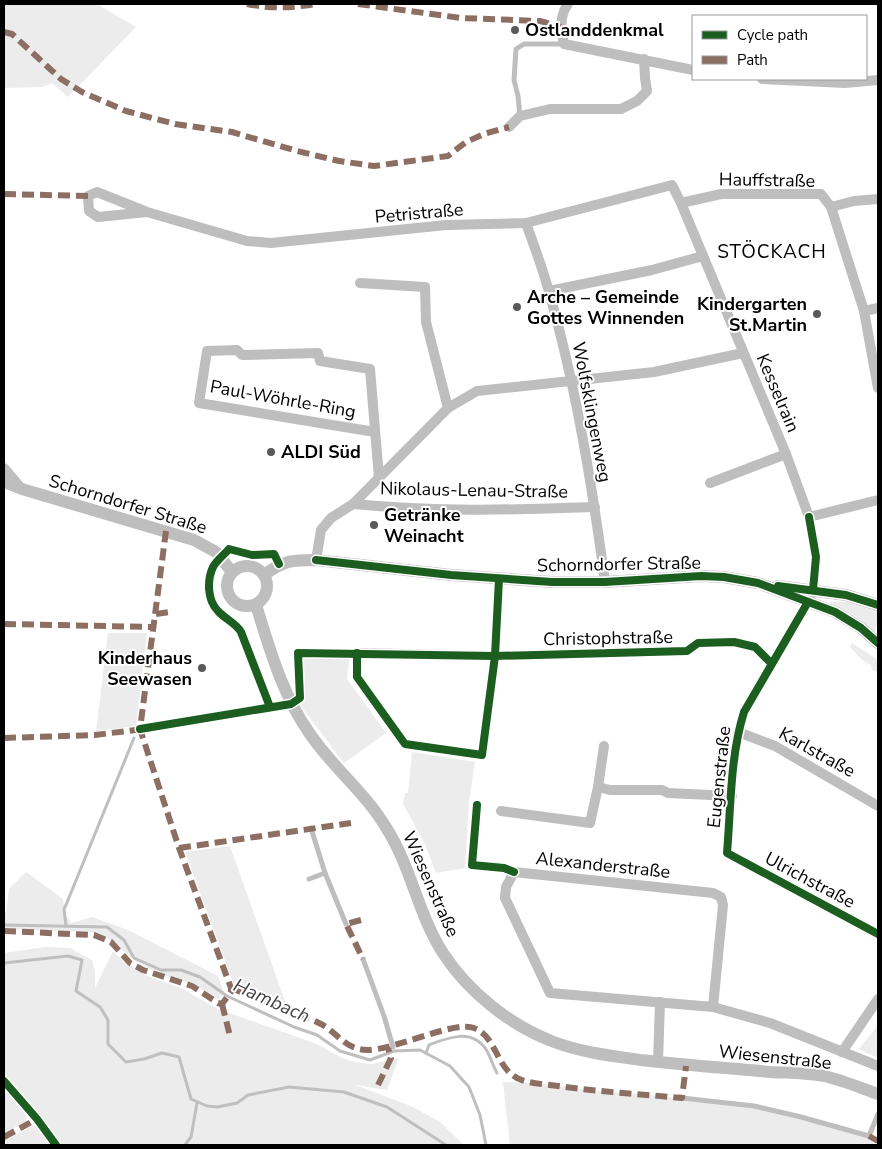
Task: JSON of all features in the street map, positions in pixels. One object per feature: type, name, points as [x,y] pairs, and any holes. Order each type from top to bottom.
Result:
[{"type":"street","points":[[567,6],[560,27],[564,44],[692,70]]},
{"type":"street","points":[[509,127],[520,116],[550,109],[621,110],[637,101],[647,91],[644,60]]},
{"type":"street","points":[[783,80],[845,83],[878,80]]},
{"type":"street","name":"Petristraße","points":[[147,212],[98,217],[89,211],[88,196],[97,192],[147,212],[247,241],[271,243],[446,225],[526,223],[672,185],[681,203]]},
{"type":"street","name":"Hauffstraße","points":[[681,203],[721,194],[821,194],[831,207],[854,201],[878,199]]},
{"type":"street","name":"Kesselrain","points":[[681,203],[786,454],[809,517],[816,557],[812,590],[808,602]]},
{"type":"street","points":[[831,207],[864,310],[878,388]]},
{"type":"street","name":"Wolfsklingenweg","points":[[526,223],[549,291],[571,381],[595,507],[605,582]]},
{"type":"street","points":[[549,291],[652,270],[703,256]]},
{"type":"street","points":[[360,283],[425,287],[426,322],[448,408]]},
{"type":"street","points":[[864,310],[878,308]]},
{"type":"street","name":"Paul-Wöhrle-Ring","points":[[375,432],[199,403],[207,351],[237,350],[242,355],[318,353],[320,361],[370,369],[379,478]]},
{"type":"street","points":[[316,560],[321,530],[331,518],[353,504],[448,408],[477,391],[654,372],[743,353]]},
{"type":"street","points":[[710,483],[786,454]]},
{"type":"street","points":[[4,468],[22,489]]},
{"type":"street","name":"Schorndorfer Straße","points":[[4,482],[194,540],[210,547],[216,552],[232,572]]},
{"type":"street","points":[[809,517],[878,500]]},
{"type":"street","name":"Nikolaus-Lenau-Straße","points":[[353,504],[482,510],[595,507]]},
{"type":"street","name":"Schorndorfer Straße","points":[[264,574],[278,564],[294,560],[316,560],[499,579],[552,582],[605,582],[701,576],[724,577],[758,583],[835,612],[861,628],[878,643]]},
{"type":"street","points":[[252,566],[264,574],[267,582],[267,591],[263,599],[256,605],[242,605],[231,599],[226,588],[232,572],[240,567],[252,566]]},
{"type":"street","points":[[495,656],[499,579]]},
{"type":"street","points":[[758,583],[846,595],[878,605]]},
{"type":"street","name":"Eugenstraße","points":[[727,852],[738,732],[744,712],[808,602]]},
{"type":"street","name":"Wiesenstraße","points":[[256,605],[280,682],[291,704],[326,755],[365,796],[380,817],[397,844],[419,905],[443,953],[474,992],[511,1020],[554,1043],[606,1056],[686,1066],[825,1076],[878,1094]]},
{"type":"street","name":"Christophstraße","points":[[495,656],[482,756],[406,744],[357,677],[357,653],[495,656],[687,652],[698,643],[734,642],[755,648],[771,663]]},
{"type":"street","name":"Karlstraße","points":[[738,732],[775,746],[878,806]]},
{"type":"street","points":[[501,811],[590,823],[604,746]]},
{"type":"street","points":[[598,787],[610,790],[662,790],[668,793],[732,796]]},
{"type":"street","name":"Ulrichstraße","points":[[727,852],[878,934]]},
{"type":"street","name":"Alexanderstraße","points":[[514,872],[713,893],[721,897],[723,905],[713,1007],[660,1002],[550,993],[505,898],[506,888],[514,872]]},
{"type":"street","points":[[842,1052],[878,999]]},
{"type":"street","points":[[658,1062],[660,1002]]},
{"type":"street","points":[[713,1007],[770,1023],[878,1066]]},
{"type":"lane","points":[[520,116],[514,80],[516,49],[524,44],[564,44]]},
{"type":"lane","points":[[311,828],[346,924]]},
{"type":"lane","points":[[308,879],[326,873]]},
{"type":"lane","points":[[363,959],[393,1047]]},
{"type":"lane","points":[[682,1098],[754,1106],[869,1136],[878,1114]]},
{"type":"shaded area","points":[[4,4],[97,4],[136,27],[68,97],[52,83],[43,87],[4,88],[4,39],[7,30],[4,28]]},
{"type":"shaded area","points":[[831,602],[850,602],[878,609],[878,621],[874,634],[830,604]]},
{"type":"shaded area","points":[[108,633],[147,633],[136,726],[96,731]]},
{"type":"shaded area","points":[[852,643],[878,660],[878,672],[872,670],[871,665],[862,660],[850,647]]},
{"type":"shaded area","points":[[305,655],[350,655],[347,679],[386,733],[344,763],[300,705],[299,660]]},
{"type":"shaded area","points":[[412,752],[475,762],[469,801],[465,868],[436,873],[425,844],[403,804],[405,793],[408,793]]},
{"type":"shaded area","points":[[230,846],[287,1007],[234,985],[185,852]]},
{"type":"shaded area","points":[[26,872],[63,899],[65,913],[71,923],[92,917],[128,930],[218,976],[224,993],[218,1000],[195,986],[155,972],[137,962],[107,938],[92,932],[4,929],[4,913],[6,912],[9,889]]},
{"type":"shaded area","points":[[45,947],[70,948],[92,960],[95,971],[95,988],[113,951],[123,961],[147,976],[181,988],[218,1009],[317,1044],[342,1058],[372,1064],[399,1058],[387,1090],[355,1085],[411,1106],[440,1122],[464,1145],[4,1145],[4,1141],[42,1121],[4,1073],[4,953]]},
{"type":"shaded area","points":[[878,1025],[878,1058],[859,1049]]},
{"type":"shaded area","points":[[503,1082],[537,1083],[588,1090],[754,1106],[869,1136],[878,1142],[878,1145],[510,1145]]},
{"type":"shaded area","points":[[4,1087],[27,1115],[26,1122],[4,1133]]},
{"type":"waterway","points":[[66,926],[64,909],[134,738]]},
{"type":"waterway","name":"Hambach","points":[[4,925],[107,927],[124,940],[134,958],[161,970],[181,970],[200,977],[227,996],[294,1027],[317,1035],[340,1051],[370,1060],[394,1051],[420,1050],[450,1066],[469,1087],[480,1115],[486,1145]]},
{"type":"waterway","points":[[4,963],[68,956],[82,960],[76,991],[100,1007],[108,1020],[108,1044],[126,1062],[162,1053],[179,1057],[191,1099],[207,1106],[217,1107],[237,1103],[248,1095],[289,1087],[344,1092],[387,1107],[446,1145]]},
{"type":"waterway","points":[[426,1053],[429,1045],[452,1037],[468,1037],[475,1039],[487,1051],[497,1073]]},
{"type":"waterway","points":[[185,1145],[191,1137],[197,1103]]},
{"type":"marked path","points":[[247,4],[265,7],[316,4]]},
{"type":"marked path","points":[[358,4],[461,18],[540,21],[561,27]]},
{"type":"marked path","points":[[4,32],[12,34],[61,79],[82,92],[126,111],[175,124],[232,132],[339,161],[374,166],[448,156],[466,142],[484,134],[509,127]]},
{"type":"marked path","points":[[4,194],[88,196]]},
{"type":"marked path","points":[[4,931],[94,935],[111,942],[130,963],[143,970],[192,986],[218,1003],[222,1004],[231,992],[179,848],[140,729],[166,531]]},
{"type":"marked path","points":[[156,614],[170,612]]},
{"type":"marked path","points":[[4,624],[154,627]]},
{"type":"marked path","points":[[4,738],[95,735],[143,729]]},
{"type":"marked path","points":[[179,848],[351,823]]},
{"type":"marked path","points":[[361,920],[346,924],[363,959]]},
{"type":"marked path","points":[[231,988],[298,1013],[319,1023],[352,1047],[359,1049],[379,1049],[453,1028],[474,1028],[482,1032],[487,1038],[510,1073],[517,1078],[532,1083],[682,1098],[686,1066]]},
{"type":"marked path","points":[[222,1004],[230,1036]]},
{"type":"marked path","points":[[378,1085],[391,1058],[388,1048]]},
{"type":"marked path","points":[[4,1137],[37,1119]]},
{"type":"marked path","points":[[869,1136],[878,1141]]},
{"type":"cycle path","points":[[809,517],[816,557],[813,590]]},
{"type":"cycle path","points":[[270,707],[241,632],[214,606],[210,596],[209,584],[213,567],[229,549],[252,555],[274,554],[279,564]]},
{"type":"cycle path","points":[[316,560],[451,575],[552,582],[605,582],[701,576],[724,577],[758,583],[835,612],[861,628],[878,643]]},
{"type":"cycle path","points":[[357,653],[357,677],[405,744],[482,755],[495,656],[499,579]]},
{"type":"cycle path","points":[[778,586],[846,595],[878,605]]},
{"type":"cycle path","points":[[808,602],[744,712],[736,746],[727,853],[878,934]]},
{"type":"cycle path","points":[[140,729],[291,704],[300,698],[298,653],[495,656],[687,651],[698,643],[734,642],[755,647],[771,663]]},
{"type":"cycle path","points":[[477,805],[472,865],[504,868],[514,872]]},
{"type":"cycle path","points":[[4,1081],[37,1119],[56,1145]]},
{"type":"place","name":"Ostlanddenkmal","points":[[515,30]]},
{"type":"place","name":"Arche – Gemeinde Gottes Winnenden","points":[[517,307]]},
{"type":"place","name":"Kindergarten St.Martin","points":[[817,314]]},
{"type":"place","name":"ALDI Süd","points":[[271,452]]},
{"type":"place","name":"Getränke Weinacht","points":[[374,525]]},
{"type":"place","name":"Kinderhaus Seewasen","points":[[202,668]]},
{"type":"district","name":"STÖCKACH","points":[[772,251]]}]
